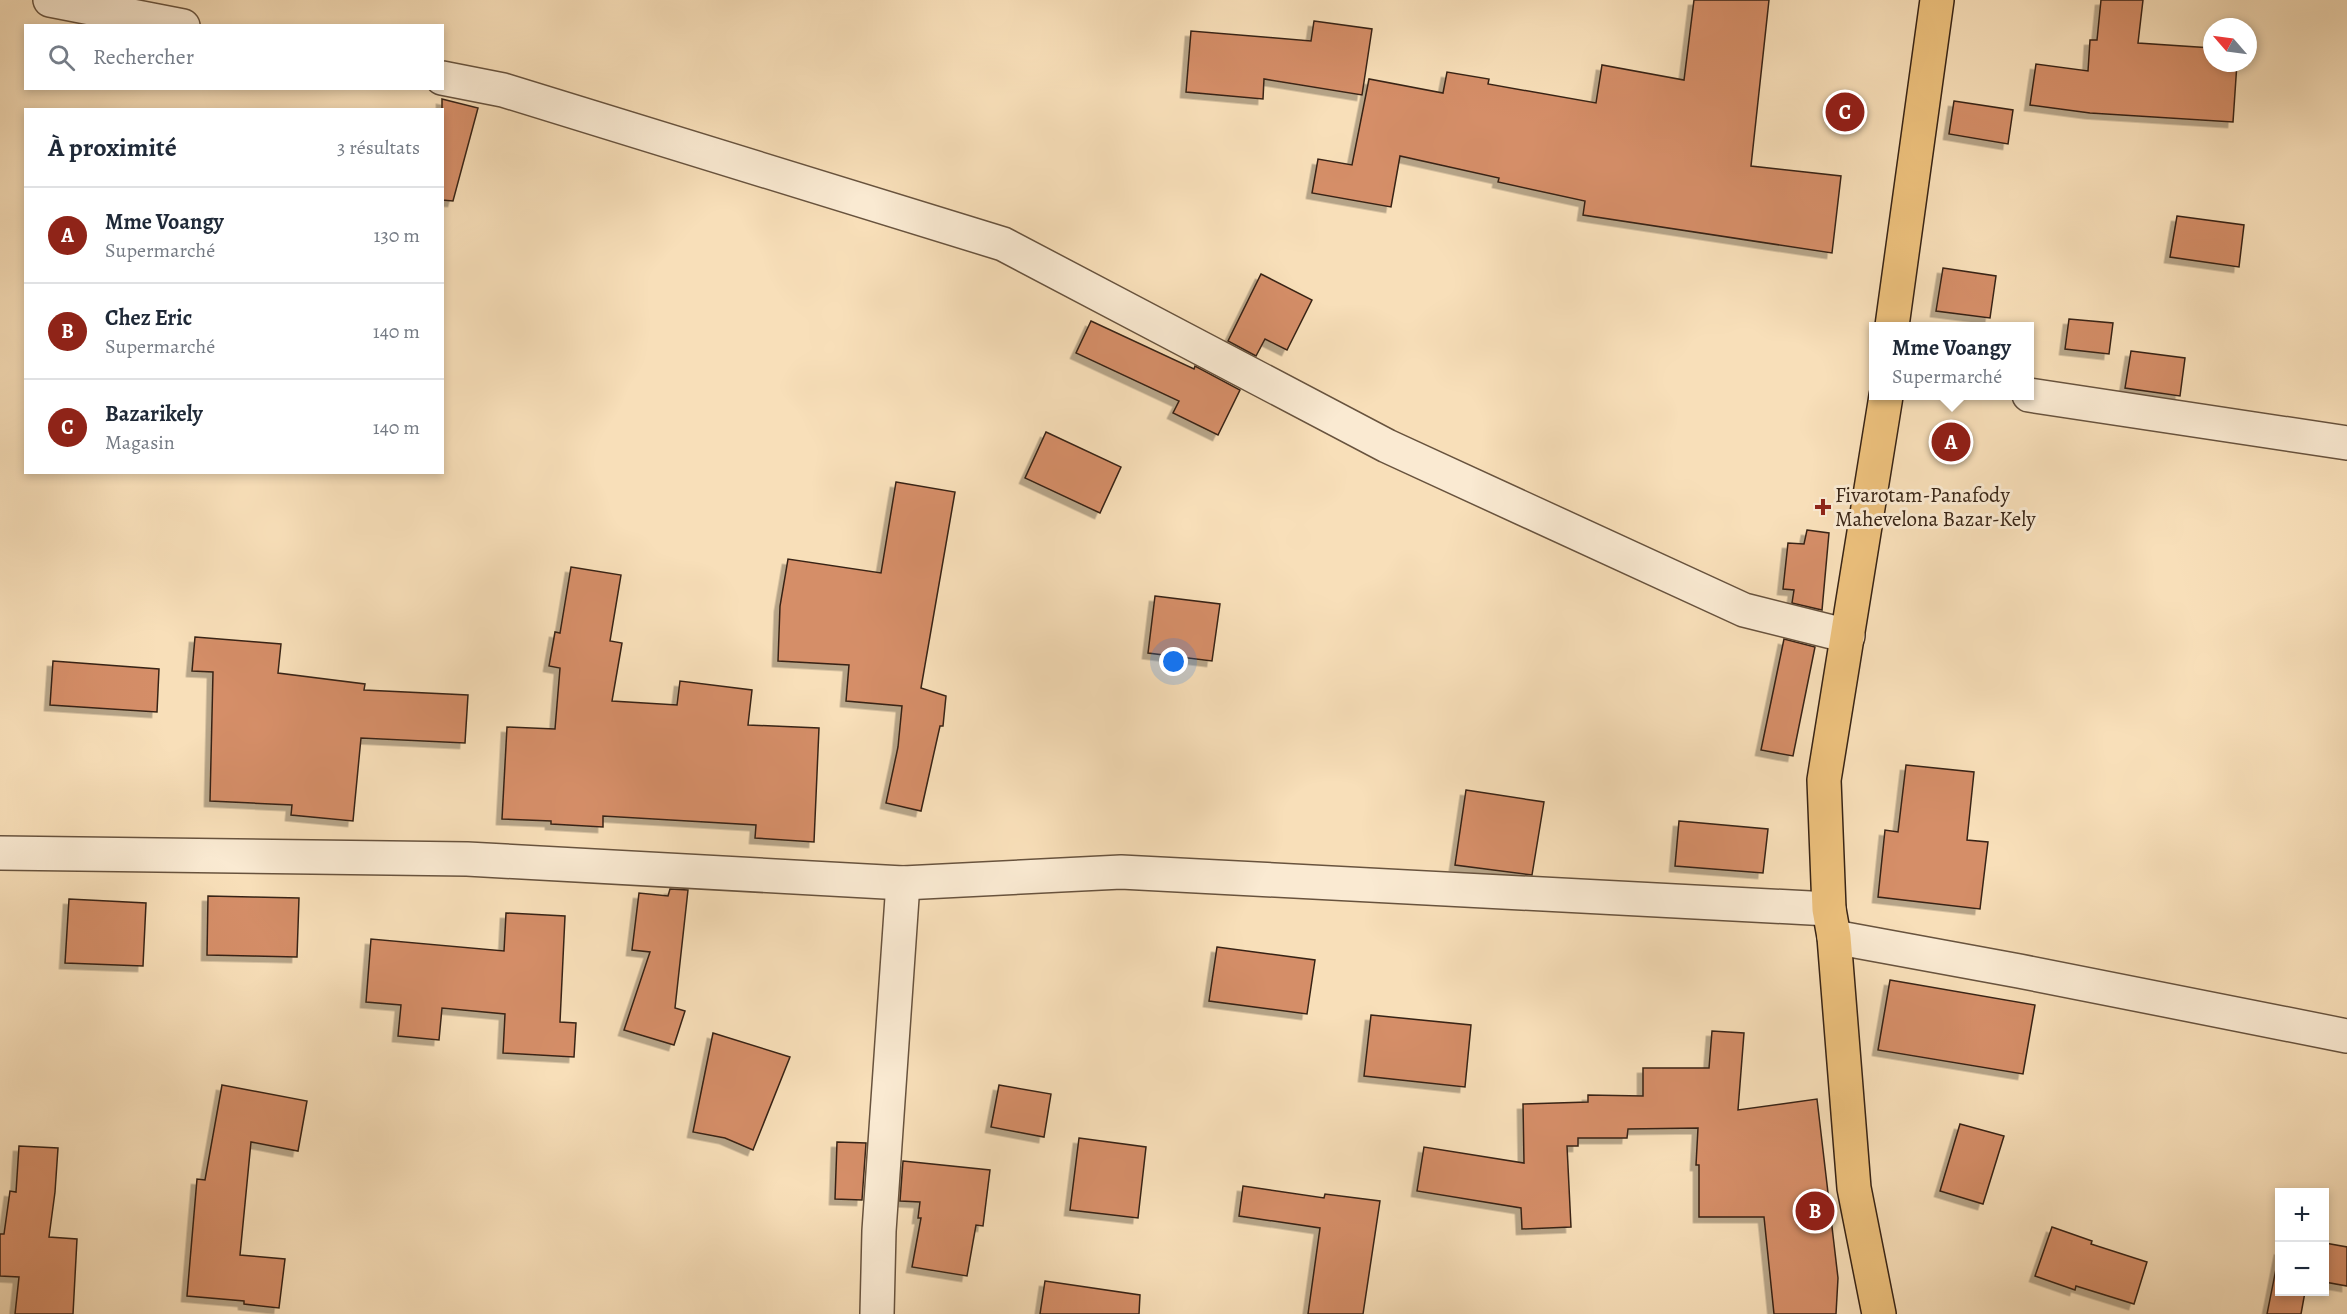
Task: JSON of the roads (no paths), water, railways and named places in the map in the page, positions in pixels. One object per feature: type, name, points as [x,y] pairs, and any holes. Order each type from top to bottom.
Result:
[{"type":"main road","points":[[1893,322],[1937,0]]},
{"type":"main road","points":[[1879,1314],[1854,1188],[1832,923],[1824,780],[1885,400]]},
{"type":"street","points":[[50,0],[173,24]]},
{"type":"street","points":[[444,78],[503,90],[1003,244],[1387,446],[1744,610],[1848,636]]},
{"type":"street","points":[[2034,396],[2347,443]]},
{"type":"street","points":[[0,854],[466,859],[903,883],[1121,872],[1832,923],[2019,971],[2347,1036]]},
{"type":"street","points":[[877,1314],[879,1231],[903,883]]},
{"type":"place","name":"Bazarikely","points":[[1845,112]]},
{"type":"place","name":"Mme Voangy","points":[[1951,442]]},
{"type":"place","name":"Fivarotam-Panafody Mahevelona Bazar-Kely","points":[[1823,507]]},
{"type":"place","name":"Chez Eric","points":[[1815,1211]]}]
